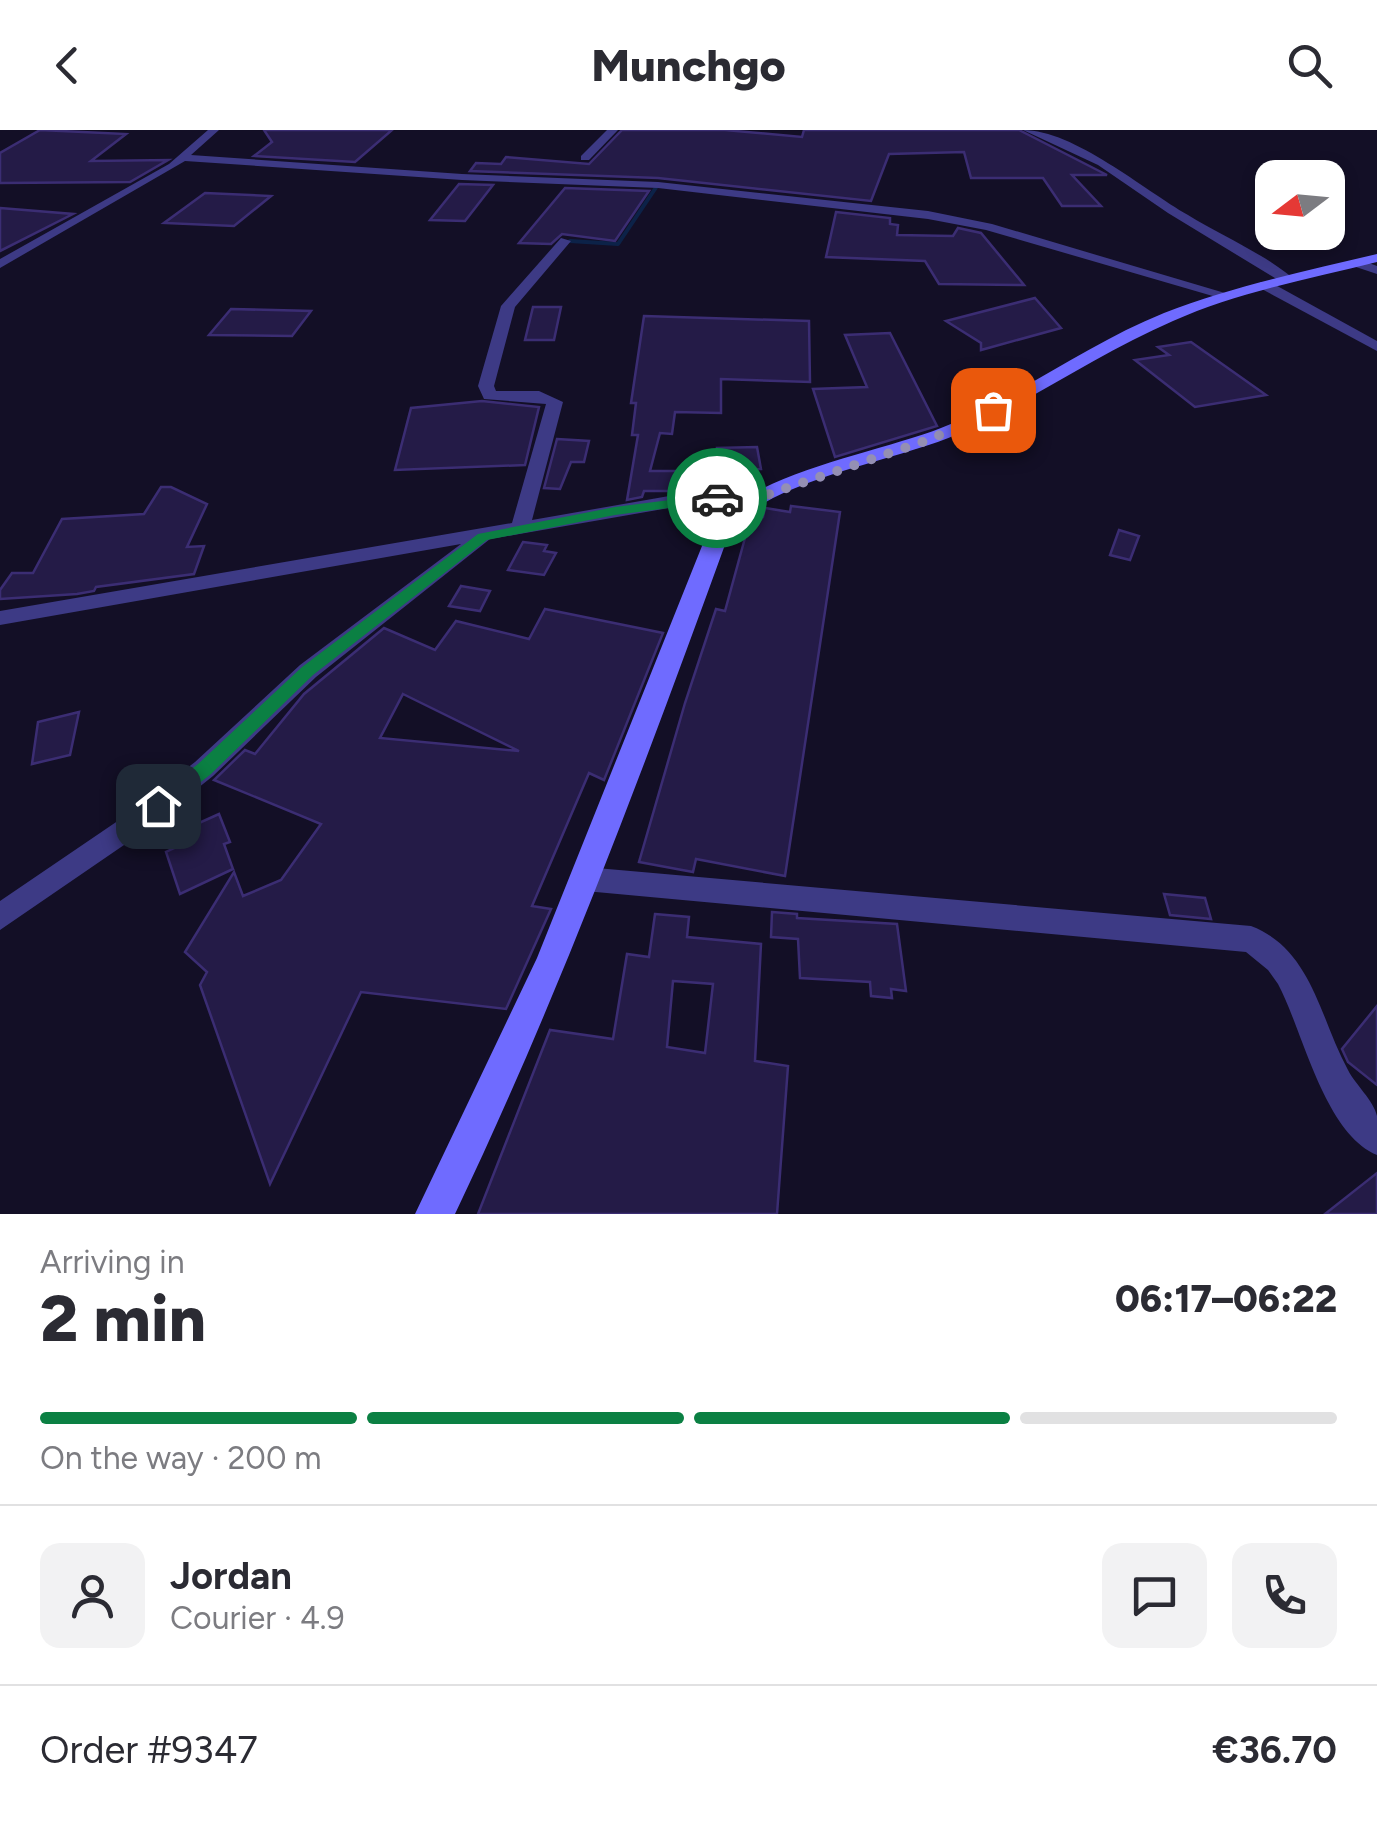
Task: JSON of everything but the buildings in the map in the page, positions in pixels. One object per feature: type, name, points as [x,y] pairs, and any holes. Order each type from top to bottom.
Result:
[{"type":"street","points":[[0,264],[185,158],[214,130]]},
{"type":"street","points":[[585,158],[613,130]]},
{"type":"street","points":[[1028,130],[1102,164],[1172,212],[1288,280]]},
{"type":"street","points":[[185,158],[462,177],[658,184],[944,218],[1228,296]]},
{"type":"street","points":[[520,530],[554,402],[539,396],[490,396],[486,386],[508,306],[565,242]]},
{"type":"street","points":[[0,618],[692,498],[743,503],[931,439],[1054,380],[1168,317],[1228,296],[1377,258]]},
{"type":"street","points":[[1358,263],[1377,270]]},
{"type":"street","points":[[1265,286],[1377,347]]},
{"type":"street","points":[[435,1214],[478,1130],[585,879],[719,531],[743,503]]},
{"type":"street","points":[[0,917],[134,824],[204,769],[308,671],[482,537]]},
{"type":"street","points":[[585,879],[1251,939],[1266,946],[1288,968],[1322,1053],[1349,1107],[1377,1138]]},
{"type":"waterway","points":[[570,241],[618,244],[657,186]]},
{"type":"way so far","points":[[717,498],[743,503],[899,451],[993,410]]},
{"type":"route","points":[[158,806],[204,769],[308,671],[482,537],[692,498],[717,498]]}]
